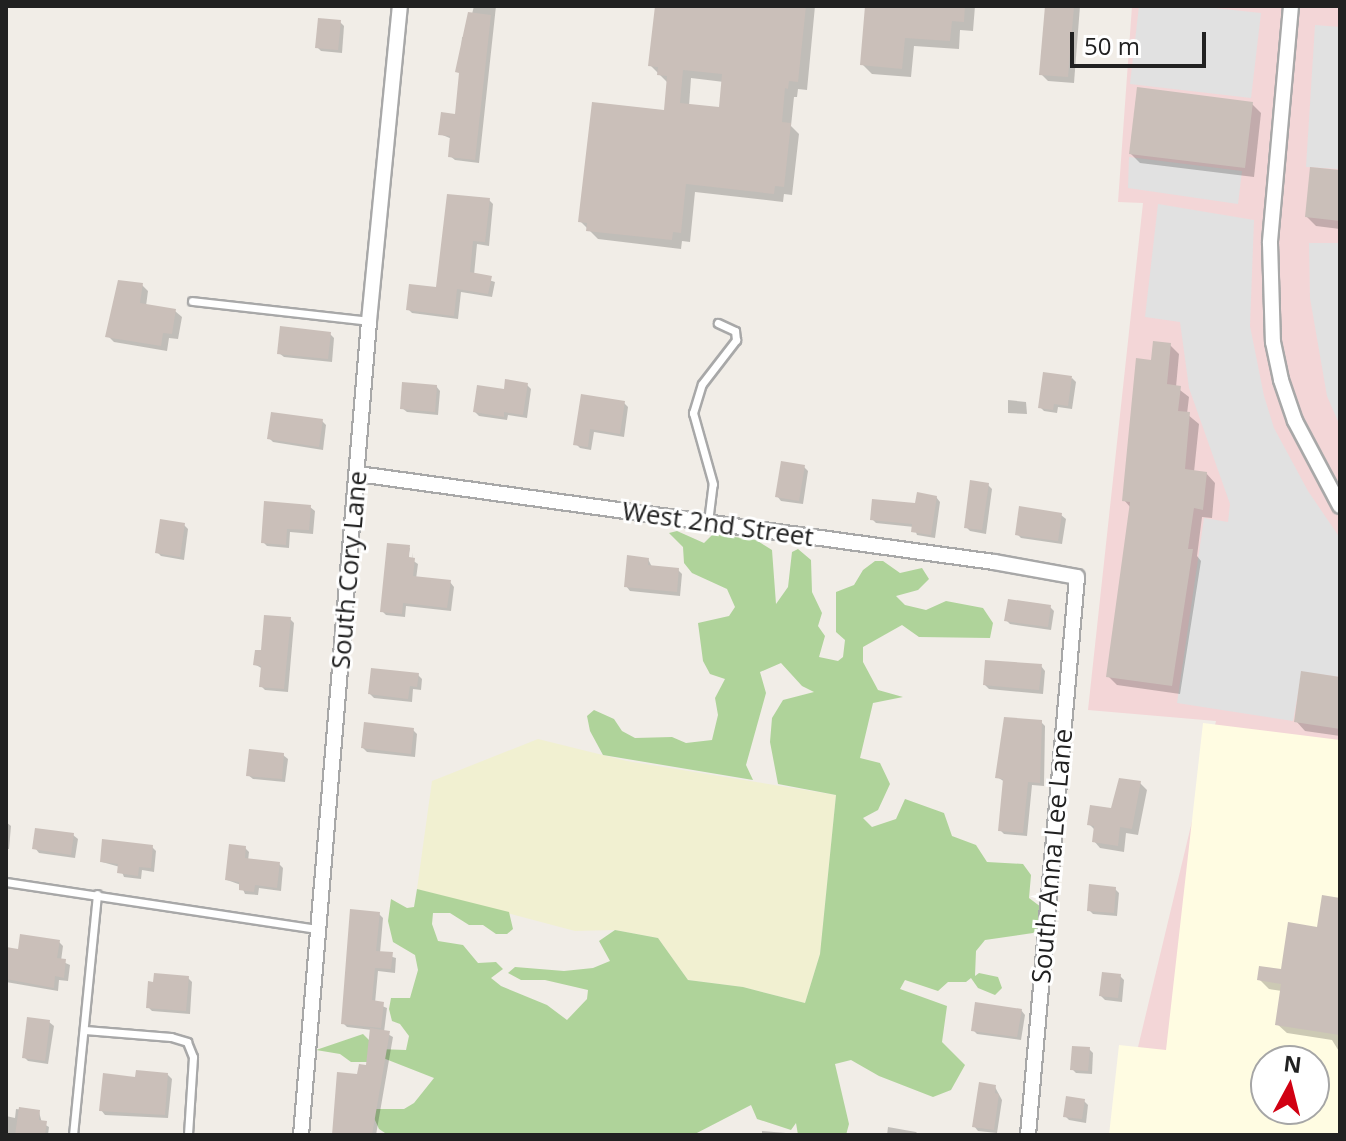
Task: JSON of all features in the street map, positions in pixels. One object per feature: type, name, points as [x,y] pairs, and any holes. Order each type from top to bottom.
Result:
[{"type":"street","name":"South Cory Lane","points":[[301,1135],[369,321],[400,6]]},
{"type":"street","points":[[1291,6],[1270,243],[1272,331],[1281,380],[1295,421],[1340,506]]},
{"type":"street","name":"West 2nd Street","points":[[358,474],[1020,566],[1077,577]]},
{"type":"street","name":"South Anna Lee Lane","points":[[1028,1135],[1077,577]]},
{"type":"lane","points":[[192,301],[369,321]]},
{"type":"lane","points":[[708,522],[713,484],[693,413],[702,384],[736,340],[735,331],[718,323]]},
{"type":"lane","points":[[6,882],[318,929]]},
{"type":"lane","points":[[73,1135],[97,894]]},
{"type":"lane","points":[[85,1030],[171,1037],[187,1042],[193,1057],[188,1135]]},
{"type":"shaded area","points":[[1132,6],[1340,6],[1340,1135],[1117,1135],[1216,721],[1088,710],[1143,203],[1118,202]]},
{"type":"shaded area","points":[[1139,6],[1196,6],[1261,13],[1251,98],[1130,84]]},
{"type":"shaded area","points":[[1315,25],[1340,27],[1340,169],[1306,167]]},
{"type":"shaded area","points":[[1129,157],[1242,171],[1238,204],[1128,188]]},
{"type":"shaded area","points":[[1158,204],[1254,220],[1250,326],[1264,396],[1274,428],[1308,491],[1340,538],[1340,677],[1302,672],[1293,721],[1177,703],[1204,518],[1228,522],[1230,504],[1189,388],[1180,322],[1145,317]]},
{"type":"shaded area","points":[[1309,243],[1340,243],[1340,426],[1327,396],[1310,298]]},
{"type":"shaded area","points":[[1203,723],[1340,740],[1340,1135],[1109,1135],[1119,1045],[1166,1050]]},
{"type":"green space","points":[[677,531],[704,543],[713,534],[756,540],[772,550],[776,604],[788,587],[792,552],[798,549],[811,560],[812,592],[822,613],[818,626],[825,636],[819,657],[838,661],[843,657],[845,640],[836,632],[836,592],[854,585],[863,570],[875,561],[883,561],[900,573],[922,568],[929,579],[918,590],[896,596],[905,605],[926,610],[946,601],[983,608],[993,623],[990,638],[919,637],[902,625],[863,647],[863,662],[878,690],[903,697],[873,703],[860,758],[880,763],[890,784],[878,810],[863,818],[872,827],[896,819],[905,799],[944,813],[952,836],[976,845],[987,862],[1023,864],[1031,875],[1029,898],[1053,916],[1033,933],[985,940],[976,951],[975,976],[979,973],[998,977],[1002,988],[995,995],[978,988],[971,978],[966,982],[948,982],[938,991],[905,980],[900,989],[947,1006],[942,1042],[965,1065],[951,1090],[933,1097],[879,1076],[851,1060],[835,1064],[849,1124],[846,1135],[798,1135],[796,1123],[791,1130],[757,1119],[751,1105],[693,1135],[388,1135],[379,1129],[370,1109],[404,1109],[414,1103],[434,1078],[383,1058],[372,1062],[351,1062],[340,1054],[316,1050],[363,1034],[378,1049],[406,1050],[409,1036],[400,1024],[392,1021],[389,1009],[391,998],[410,998],[418,970],[415,955],[393,942],[388,921],[391,899],[407,908],[414,907],[417,889],[509,912],[513,929],[507,934],[496,934],[483,925],[469,925],[450,913],[433,913],[432,924],[438,941],[463,945],[478,963],[496,962],[503,969],[491,978],[501,986],[547,1005],[567,1020],[587,999],[588,990],[545,980],[521,980],[508,973],[515,967],[564,971],[593,968],[610,961],[599,941],[615,930],[658,938],[688,980],[743,987],[805,1003],[820,954],[836,795],[778,784],[770,742],[772,718],[783,700],[814,692],[802,686],[781,663],[760,672],[766,693],[746,765],[753,780],[603,755],[590,731],[587,716],[594,710],[614,719],[622,731],[635,738],[672,737],[686,743],[712,740],[718,715],[715,698],[725,679],[710,674],[703,661],[698,623],[729,616],[735,607],[727,589],[692,573],[684,563],[683,547],[669,533]]},
{"type":"green space","points":[[538,739],[627,761],[836,795],[820,954],[805,1003],[743,987],[688,980],[658,938],[615,930],[575,931],[417,889],[432,781]]},
{"type":"building","points":[[655,6],[806,6],[798,82],[789,81],[788,89],[785,88],[782,122],[791,123],[784,187],[775,186],[774,194],[686,184],[681,233],[673,232],[672,240],[586,231],[587,223],[578,222],[592,102],[664,110],[667,76],[657,75],[658,67],[648,66]],"holes":[[[683,70],[722,74],[719,107],[680,103]]]},
{"type":"building","points":[[865,6],[965,6],[964,22],[952,21],[950,41],[905,38],[902,69],[860,65]]},
{"type":"building","points":[[1045,6],[1074,6],[1068,77],[1039,75]]},
{"type":"building","points":[[468,12],[491,15],[475,160],[448,157],[450,136],[438,135],[441,112],[455,114],[459,73],[455,72]]},
{"type":"building","points":[[318,18],[341,20],[338,50],[315,48]]},
{"type":"building","points":[[1137,87],[1253,102],[1245,168],[1129,154]]},
{"type":"building","points":[[1310,167],[1340,170],[1340,221],[1305,217]]},
{"type":"building","points":[[447,194],[490,198],[485,242],[473,241],[470,272],[492,276],[488,294],[457,289],[454,316],[406,310],[409,284],[436,287]]},
{"type":"building","points":[[118,280],[143,283],[140,303],[176,309],[172,334],[163,333],[161,346],[105,337]]},
{"type":"building","points":[[280,326],[331,332],[328,359],[277,354]]},
{"type":"building","points":[[1153,341],[1171,343],[1167,384],[1181,386],[1178,411],[1190,412],[1185,469],[1207,472],[1203,510],[1194,508],[1188,549],[1193,549],[1172,686],[1106,677],[1130,502],[1122,501],[1136,358],[1151,360]]},
{"type":"building","points":[[1043,372],[1072,376],[1068,406],[1054,404],[1053,410],[1038,408]]},
{"type":"building","points":[[505,379],[528,383],[523,415],[504,412],[504,417],[473,412],[477,385],[504,389]]},
{"type":"building","points":[[402,382],[437,385],[435,412],[400,409]]},
{"type":"building","points":[[581,394],[625,401],[620,434],[590,429],[588,447],[573,445]]},
{"type":"building","points":[[271,412],[323,419],[319,447],[267,439]]},
{"type":"building","points":[[781,461],[805,465],[799,501],[775,497]]},
{"type":"building","points":[[970,480],[989,483],[982,530],[964,528]]},
{"type":"building","points":[[917,492],[937,496],[931,535],[911,532],[912,524],[870,520],[872,499],[915,503]]},
{"type":"building","points":[[264,501],[311,505],[309,530],[287,529],[286,545],[261,543]]},
{"type":"building","points":[[1019,506],[1062,513],[1058,541],[1015,535]]},
{"type":"building","points":[[160,519],[185,523],[180,557],[155,553]]},
{"type":"building","points":[[387,543],[410,545],[409,557],[415,558],[413,576],[451,580],[447,608],[403,603],[402,614],[380,612]]},
{"type":"building","points":[[627,555],[649,558],[648,565],[679,568],[677,592],[624,587]]},
{"type":"building","points":[[1008,599],[1051,605],[1048,627],[1004,621]]},
{"type":"building","points":[[264,615],[291,617],[284,689],[259,687],[261,666],[253,665],[255,650],[261,650]]},
{"type":"building","points":[[985,660],[1042,664],[1039,690],[983,685]]},
{"type":"building","points":[[371,668],[419,673],[417,687],[410,686],[408,699],[368,694]]},
{"type":"building","points":[[1301,671],[1340,677],[1340,729],[1294,722]]},
{"type":"building","points":[[1004,717],[1042,720],[1040,783],[1028,782],[1023,833],[998,831],[1003,779],[995,778]]},
{"type":"building","points":[[364,722],[414,728],[411,754],[361,748]]},
{"type":"building","points":[[249,749],[284,753],[282,779],[246,776]]},
{"type":"building","points":[[1119,778],[1141,781],[1132,829],[1120,827],[1118,846],[1092,842],[1094,826],[1087,825],[1090,805],[1111,808]]},
{"type":"building","points":[[35,828],[74,833],[71,855],[32,849]]},
{"type":"building","points":[[102,839],[153,845],[151,868],[139,867],[138,876],[117,873],[118,864],[100,862]]},
{"type":"building","points":[[229,844],[246,846],[245,858],[280,862],[277,888],[255,885],[254,892],[239,890],[239,882],[225,880]]},
{"type":"building","points":[[1089,884],[1116,887],[1114,913],[1087,911]]},
{"type":"building","points":[[1322,895],[1340,898],[1340,1035],[1275,1025],[1281,984],[1257,980],[1259,966],[1281,969],[1288,922],[1317,927]]},
{"type":"building","points":[[350,909],[380,912],[376,951],[393,952],[391,969],[375,968],[372,1000],[384,1002],[381,1028],[341,1024]]},
{"type":"building","points":[[20,934],[60,940],[57,958],[66,959],[64,978],[55,976],[54,988],[6,979],[6,947],[18,949]]},
{"type":"building","points":[[1102,972],[1121,974],[1118,998],[1099,996]]},
{"type":"building","points":[[154,973],[189,976],[186,1011],[146,1008],[148,981],[153,982]]},
{"type":"building","points":[[975,1002],[1022,1009],[1017,1037],[971,1031]]},
{"type":"building","points":[[27,1017],[50,1020],[45,1061],[22,1058]]},
{"type":"building","points":[[370,1028],[390,1031],[372,1135],[332,1135],[337,1072],[357,1074],[359,1064],[366,1065]]},
{"type":"building","points":[[1072,1046],[1090,1047],[1088,1071],[1070,1070]]},
{"type":"building","points":[[136,1070],[168,1073],[165,1115],[99,1111],[103,1073],[135,1077]]},
{"type":"building","points":[[979,1082],[996,1085],[995,1093],[999,1094],[994,1130],[972,1127]]},
{"type":"building","points":[[1066,1096],[1085,1099],[1082,1119],[1063,1117]]},
{"type":"building","points":[[19,1107],[40,1110],[39,1120],[47,1121],[45,1135],[15,1135]]}]
